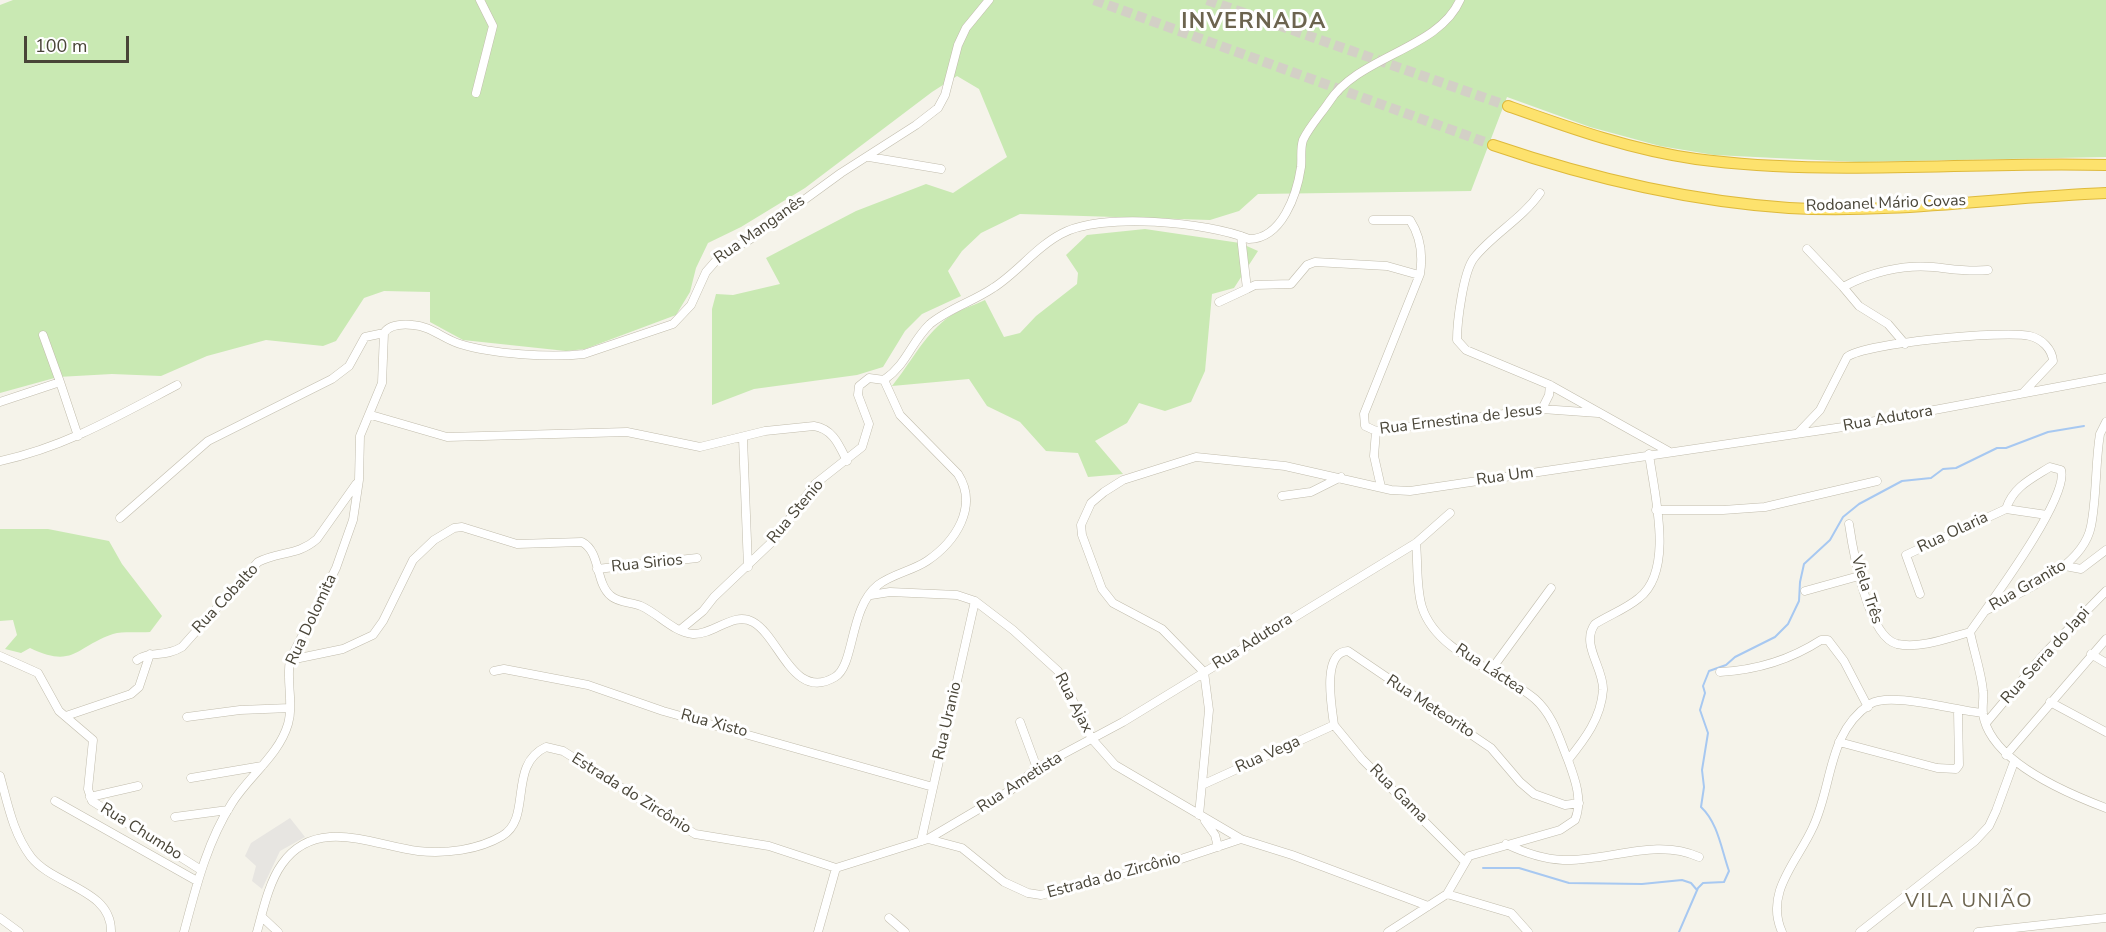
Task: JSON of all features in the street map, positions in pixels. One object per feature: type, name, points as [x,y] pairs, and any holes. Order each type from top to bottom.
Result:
[{"type":"highway","points":[[1508,106],[1588,135],[1653,151],[1790,168],[2106,165]]},
{"type":"highway","name":"Rodoanel Mário Covas","points":[[1493,145],[1548,164],[1652,190],[1712,201],[1790,208],[1868,207],[2106,193]]},
{"type":"street","points":[[476,93],[493,26],[480,0]]},
{"type":"street","name":"Rua Manganês","points":[[120,518],[208,441],[332,379],[349,366],[365,337],[384,333],[391,326],[410,324],[421,326],[467,346],[536,355],[571,356],[666,328],[678,321],[691,304],[706,272],[721,255],[748,240],[841,173],[869,157],[938,108],[945,95],[962,36],[973,17],[989,0]]},
{"type":"street","points":[[1247,289],[1241,236],[1256,239],[1277,228],[1289,204],[1301,168],[1302,142],[1344,82],[1427,33],[1450,14],[1460,0]]},
{"type":"street","points":[[869,157],[941,169]]},
{"type":"street","points":[[1540,193],[1524,214],[1473,259],[1467,273],[1457,340],[1466,350],[1550,385],[1669,452]]},
{"type":"street","name":"Rua Ernestina de Jesus","points":[[1373,220],[1410,220],[1419,240],[1422,260],[1419,275],[1364,414],[1365,426],[1376,431],[1542,409],[1598,413]]},
{"type":"street","name":"Rua Stenio","points":[[680,630],[748,567],[783,528],[815,484],[862,447],[869,424],[858,395],[859,386],[869,378],[884,380],[904,363],[932,323],[995,287],[1061,234],[1083,226],[1128,222],[1183,224],[1241,236]]},
{"type":"street","points":[[1807,249],[1859,306],[1888,324],[1905,344]]},
{"type":"street","points":[[1219,302],[1256,285],[1291,284],[1306,265],[1315,262],[1387,266],[1419,275]]},
{"type":"street","points":[[1843,287],[1865,275],[1909,267],[1932,267],[1961,272],[1988,270]]},
{"type":"street","points":[[359,480],[360,436],[371,415],[383,376],[384,333]]},
{"type":"street","points":[[43,334],[78,436]]},
{"type":"street","points":[[1798,433],[1820,410],[1847,357],[1854,353],[1905,344],[1971,335],[2033,337],[2048,348],[2053,362],[2022,394]]},
{"type":"street","name":"Rua Adutora","points":[[1669,452],[1843,427],[2106,378]]},
{"type":"street","points":[[290,660],[343,649],[363,642],[373,635],[383,621],[412,560],[434,540],[462,526],[517,544],[582,542],[591,550],[597,569],[610,595],[642,606],[680,630],[700,633],[739,619],[753,622],[764,631],[786,664],[807,680],[820,683],[832,679],[843,670],[858,614],[876,586],[926,562],[947,545],[959,528],[966,503],[963,482],[958,474],[900,415],[884,380]]},
{"type":"street","points":[[0,402],[60,382]]},
{"type":"street","points":[[0,461],[36,453],[78,436],[177,385]]},
{"type":"street","points":[[1542,409],[1549,395],[1550,385]]},
{"type":"street","points":[[371,415],[426,433],[447,437],[627,432],[700,447],[778,429],[821,427],[836,439],[847,461]]},
{"type":"street","name":"Rua Granito","points":[[1983,612],[2065,566],[2085,545],[2091,526],[2100,434],[2106,422]]},
{"type":"street","points":[[1376,431],[1374,456],[1381,487]]},
{"type":"street","points":[[743,438],[748,567]]},
{"type":"street","name":"Rua Um","points":[[1285,466],[1410,491],[1669,452]]},
{"type":"street","points":[[1568,760],[1592,727],[1603,690],[1603,679],[1590,644],[1590,630],[1595,624],[1640,598],[1649,588],[1659,554],[1649,454]]},
{"type":"street","name":"Rua Adutora","points":[[1285,466],[1208,457],[1181,459],[1123,480],[1104,492],[1091,503],[1085,515],[1082,535],[1106,597],[1122,609],[1162,629],[1204,672],[1416,543],[1450,513]]},
{"type":"street","name":"Rua Olaria","points":[[1970,632],[2047,515],[2062,476],[2061,470],[2055,467],[2044,470],[2013,492],[2006,509]]},
{"type":"street","points":[[1282,496],[1311,492],[1341,477]]},
{"type":"street","name":"Rua Cobalto","points":[[137,660],[150,654],[165,655],[182,647],[258,562],[268,557],[298,552],[309,546],[317,539],[359,480]]},
{"type":"street","name":"Rua Dolomita","points":[[184,932],[197,881],[228,810],[285,732],[290,708],[288,684],[290,660],[347,540],[359,480]]},
{"type":"street","points":[[1656,510],[1723,510],[1765,507],[1877,482]]},
{"type":"street","name":"Rua Olaria","points":[[1920,594],[1906,555],[2006,509],[2047,515]]},
{"type":"street","name":"Viela Três","points":[[1849,524],[1859,576],[1880,631],[1887,639],[1909,646],[1970,632]]},
{"type":"street","name":"Rua Láctea","points":[[1416,543],[1420,601],[1428,619],[1450,643],[1536,700],[1550,715],[1568,760],[1579,803]]},
{"type":"street","points":[[2065,566],[2081,569],[2106,550]]},
{"type":"street","name":"Rua Sirios","points":[[597,569],[697,558]]},
{"type":"street","points":[[1805,591],[1859,576]]},
{"type":"street","points":[[1491,670],[1551,588]]},
{"type":"street","name":"Rua Serra do Japi","points":[[1986,723],[2045,653],[2106,591]]},
{"type":"street","name":"Rua Ajax","points":[[871,596],[890,592],[957,595],[975,601],[1013,630],[1058,671],[1092,739],[1115,765],[1240,839]]},
{"type":"street","name":"Rua Uranio","points":[[925,840],[933,787],[975,601]]},
{"type":"street","points":[[1970,632],[1981,675],[1983,713],[1998,745],[2014,762],[2089,801],[2106,807]]},
{"type":"street","points":[[2006,755],[2106,639]]},
{"type":"street","points":[[1720,672],[1760,668],[1783,661],[1821,640],[1828,640],[1835,646],[1868,707]]},
{"type":"street","name":"Rua Meteorito","points":[[1334,725],[1330,686],[1331,668],[1336,656],[1348,651],[1491,748],[1520,782],[1534,794],[1565,805],[1579,803]]},
{"type":"street","points":[[66,716],[131,694],[139,687],[150,654]]},
{"type":"street","points":[[2091,654],[2106,663]]},
{"type":"street","name":"Rua Chumbo","points":[[0,656],[38,673],[59,711],[93,740],[90,797],[98,806],[201,870]]},
{"type":"street","name":"Rua Xisto","points":[[494,671],[504,669],[588,685],[663,711],[933,787]]},
{"type":"street","points":[[1200,816],[1209,710],[1204,672]]},
{"type":"street","name":"Rua Ametista","points":[[925,840],[1011,790],[1036,768],[1092,739],[1204,672]]},
{"type":"street","points":[[1782,932],[1777,922],[1779,891],[1793,860],[1813,828],[1839,742],[1849,726],[1868,707],[1882,699],[1983,713]]},
{"type":"street","points":[[2050,702],[2106,732]]},
{"type":"street","points":[[187,717],[240,710],[290,708]]},
{"type":"street","points":[[1839,742],[1937,768],[1956,769],[1959,765],[1958,711]]},
{"type":"street","points":[[1020,722],[1036,768]]},
{"type":"street","name":"Rua Vega","points":[[1202,785],[1334,725]]},
{"type":"street","name":"Rua Gama","points":[[1334,725],[1362,759],[1464,861]]},
{"type":"street","name":"Estrada do Zircônio","points":[[261,917],[281,865],[309,843],[342,836],[359,837],[417,851],[438,852],[468,849],[503,836],[512,829],[515,820],[524,772],[530,760],[546,747],[563,751],[695,834],[770,846],[836,868]]},
{"type":"street","points":[[1860,932],[1871,928],[1975,841],[1989,826],[2014,762]]},
{"type":"street","points":[[191,777],[262,766]]},
{"type":"street","points":[[0,777],[8,813],[34,860],[103,905],[110,919],[111,932]]},
{"type":"street","points":[[90,797],[138,786]]},
{"type":"street","points":[[55,801],[197,881]]},
{"type":"street","points":[[1388,932],[1448,894],[1464,861],[1478,851],[1560,830],[1571,824],[1578,813],[1579,803]]},
{"type":"street","points":[[175,817],[228,810]]},
{"type":"street","points":[[0,819],[8,813]]},
{"type":"street","name":"Rua Ajax","points":[[1200,816],[1215,835],[1218,847]]},
{"type":"street","points":[[1240,839],[1292,855],[1428,906]]},
{"type":"street","name":"Estrada do Zircônio","points":[[925,840],[962,848],[1004,882],[1028,893],[1041,895],[1124,875],[1240,839]]},
{"type":"street","points":[[818,932],[836,868],[925,840]]},
{"type":"street","points":[[1506,844],[1528,854],[1564,860],[1634,851],[1674,849],[1699,857]]},
{"type":"street","points":[[1448,894],[1511,913],[1528,932]]},
{"type":"street","points":[[257,932],[261,917],[278,932]]},
{"type":"street","points":[[0,918],[19,932]]},
{"type":"street","points":[[889,918],[905,932]]},
{"type":"street","points":[[1978,932],[2106,918]]},
{"type":"green space","points":[[13,0],[2106,0],[2106,157],[1858,162],[1714,155],[1660,146],[1590,127],[1507,97],[1471,191],[1258,194],[1239,211],[1210,220],[1020,214],[981,233],[962,251],[948,271],[961,296],[922,314],[905,331],[883,367],[857,375],[754,389],[712,405],[712,309],[716,294],[733,295],[780,284],[766,258],[856,211],[926,184],[953,193],[1007,157],[979,89],[957,76],[932,92],[805,188],[741,227],[708,243],[696,268],[690,292],[676,315],[585,349],[566,351],[463,340],[430,322],[430,292],[384,291],[364,298],[336,341],[323,346],[266,340],[207,356],[161,376],[112,374],[58,377],[0,393],[0,5]]},
{"type":"green space","points":[[1145,229],[1240,243],[1258,251],[1234,288],[1212,294],[1205,371],[1191,402],[1165,411],[1139,403],[1127,423],[1095,441],[1123,474],[1088,477],[1078,453],[1046,451],[1020,422],[987,406],[969,379],[892,386],[930,334],[950,316],[985,300],[1004,337],[1020,333],[1036,316],[1077,284],[1078,273],[1066,255],[1087,235]]},
{"type":"green space","points":[[0,529],[48,529],[109,541],[122,564],[162,616],[150,632],[113,634],[66,656],[45,654],[30,648],[21,653],[5,649],[17,635],[13,620],[0,621]]},
{"type":"shaded area","points":[[290,818],[305,837],[280,851],[262,889],[252,881],[256,866],[245,856],[251,843]]},
{"type":"waterway","points":[[1679,932],[1698,888],[1703,883],[1724,882],[1729,871],[1715,828],[1701,807],[1704,787],[1702,770],[1708,733],[1700,710],[1705,693],[1703,686],[1709,671],[1726,665],[1735,657],[1775,637],[1788,624],[1799,601],[1804,564],[1830,540],[1843,517],[1859,504],[1902,481],[1931,478],[1943,469],[1956,468],[1997,448],[2006,448],[2048,432],[2084,426]]},
{"type":"waterway","points":[[1483,868],[1519,868],[1569,883],[1642,884],[1682,880],[1691,883],[1697,890]]},
{"type":"tunnel","points":[[1094,0],[1493,145]]},
{"type":"tunnel","points":[[1207,0],[1508,106]]},
{"type":"district","name":"INVERNADA","points":[[1254,23]]},
{"type":"district","name":"VILA UNIÃO","points":[[1969,902]]}]
